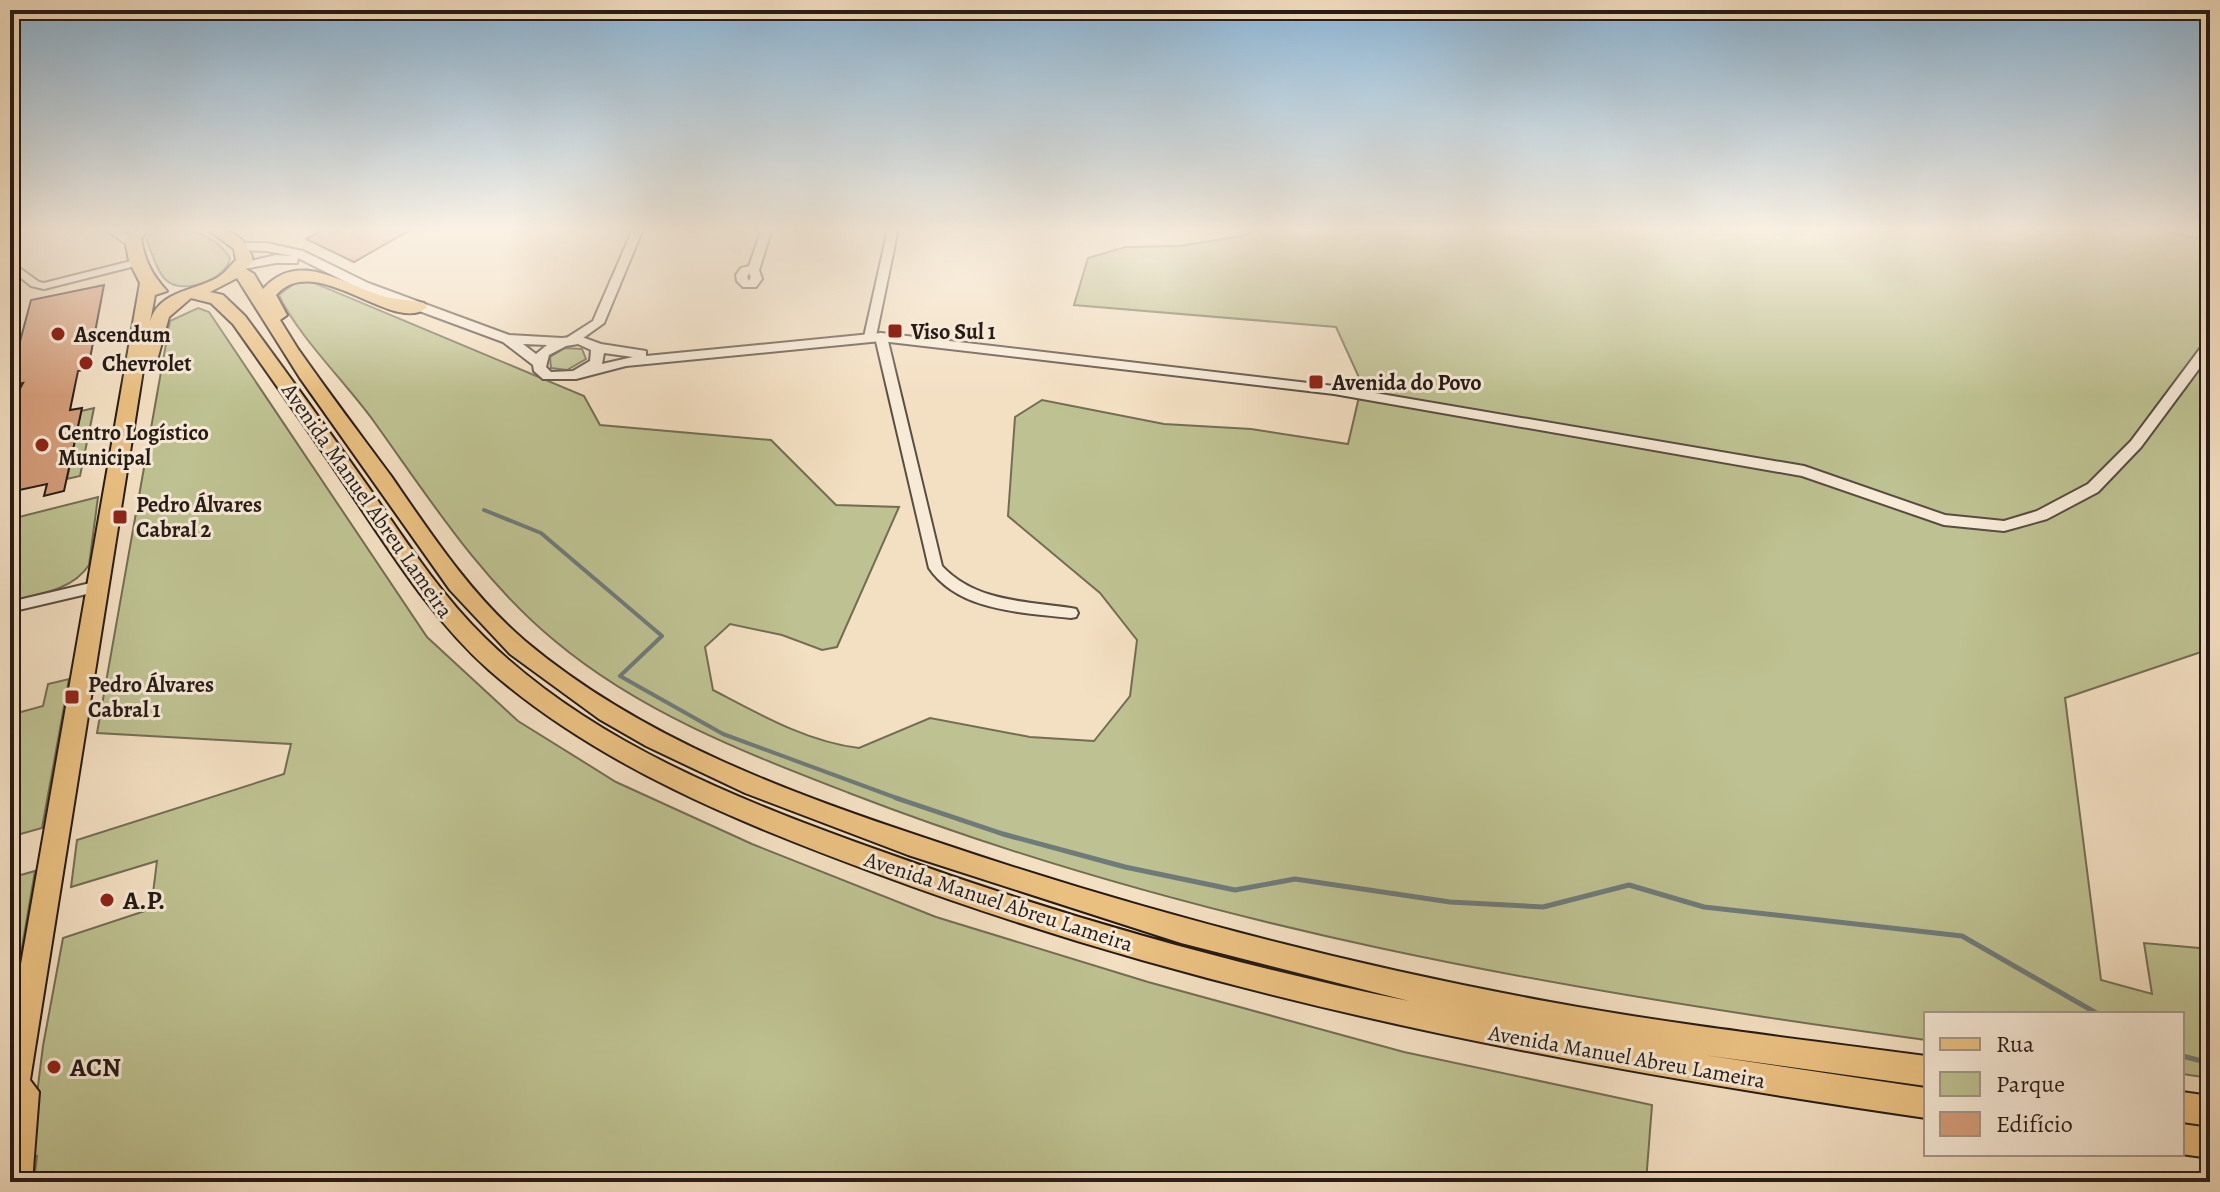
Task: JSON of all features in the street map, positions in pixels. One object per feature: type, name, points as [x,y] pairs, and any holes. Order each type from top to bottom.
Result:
[{"type":"main road","points":[[10,1113],[148,285]]},
{"type":"main road","name":"Avenida Manuel Abreu Lameira","points":[[150,285],[160,292],[217,299],[239,320],[455,623],[533,693],[615,747],[662,773],[789,828],[947,889],[1252,978],[1462,1026],[1651,1062],[1924,1103]]},
{"type":"main road","points":[[101,574],[119,507],[158,324],[167,308],[188,294],[216,285]]},
{"type":"main road","name":"Avenida Manuel Abreu Lameira","points":[[252,285],[298,360],[449,574],[515,645],[563,683],[638,731],[733,777],[811,810],[997,875],[1230,942],[1465,998],[1598,1023],[1924,1071]]},
{"type":"main road","points":[[277,285],[267,295],[290,334],[298,360]]},
{"type":"main road","points":[[340,285],[377,300],[418,307]]},
{"type":"main road","points":[[16,1182],[31,999]]},
{"type":"main road","points":[[2184,1107],[2210,1111]]},
{"type":"main road","points":[[2184,1139],[2210,1143]]},
{"type":"street","points":[[364,285],[508,339],[568,341],[666,358]]},
{"type":"street","points":[[585,372],[596,363],[598,323],[614,285]]},
{"type":"street","points":[[884,285],[875,337],[936,568],[956,588],[976,596],[1071,613]]},
{"type":"street","points":[[538,362],[549,348],[598,323]]},
{"type":"street","points":[[508,339],[538,362],[548,376],[566,377],[666,358],[875,337],[1349,393],[1804,471],[1944,520],[1989,526],[2021,523],[2093,488],[2136,444],[2210,345]]},
{"type":"street","points":[[10,607],[101,574]]},
{"type":"green space","points":[[293,285],[318,285],[584,396],[600,425],[771,440],[836,505],[899,507],[837,647],[822,650],[782,635],[730,624],[705,647],[713,690],[802,733],[859,748],[930,718],[1030,737],[1094,741],[1130,696],[1137,640],[1100,593],[1008,516],[1015,417],[1042,400],[1164,424],[1251,429],[1348,444],[1362,384],[1336,327],[1074,305],[1080,285],[2210,285],[2210,649],[2065,698],[2101,980],[2152,994],[2144,943],[2210,949],[2210,1078],[2184,1074],[2184,1012],[1924,1012],[1924,1040],[1789,1021],[1516,975],[1245,917],[1111,881],[979,840],[772,762],[696,729],[623,690],[588,667],[528,617],[458,538],[364,408],[298,326],[279,295]]},
{"type":"green space","points":[[198,308],[209,312],[427,637],[518,721],[616,782],[752,844],[936,917],[1148,982],[1404,1052],[1652,1105],[1646,1182],[34,1182],[37,1156],[29,1157],[43,1046],[63,938],[151,909],[157,861],[71,887],[77,840],[284,774],[291,744],[97,733],[170,321]]},
{"type":"green space","points":[[565,348],[582,349],[586,359],[567,370],[551,368],[550,357]]},
{"type":"green space","points":[[94,408],[80,476],[67,479],[81,411]]},
{"type":"green space","points":[[98,497],[89,565],[82,574],[54,590],[10,601],[11,519]]},
{"type":"green space","points":[[69,679],[42,828],[10,837],[10,715],[43,706],[48,684]]},
{"type":"green space","points":[[35,871],[10,1018],[10,878]]},
{"type":"building","points":[[104,285],[88,369],[78,371],[70,410],[82,408],[64,491],[44,496],[47,484],[10,492],[10,407],[23,383],[10,386],[10,379],[31,300]]},
{"type":"waterway","points":[[484,510],[541,533],[662,636],[620,676],[723,734],[902,800]]},
{"type":"waterway","points":[[896,798],[1003,834],[1125,867],[1235,890],[1295,879],[1450,902],[1543,907],[1629,885],[1704,907],[1962,936],[2095,1012]]},
{"type":"waterway","points":[[2184,1056],[2210,1063]]},
{"type":"place","name":"Viso Sul 1","points":[[895,331]]},
{"type":"place","name":"Ascendum","points":[[58,334]]},
{"type":"place","name":"Chevrolet","points":[[86,363]]},
{"type":"place","name":"Avenida do Povo","points":[[1316,382]]},
{"type":"place","name":"Centro Logístico Municipal","points":[[42,445]]},
{"type":"place","name":"Pedro Álvares Cabral 2","points":[[120,517]]},
{"type":"place","name":"Pedro Álvares Cabral 1","points":[[72,697]]},
{"type":"place","name":"A.P.","points":[[107,900]]},
{"type":"place","name":"ACN","points":[[54,1067]]}]
